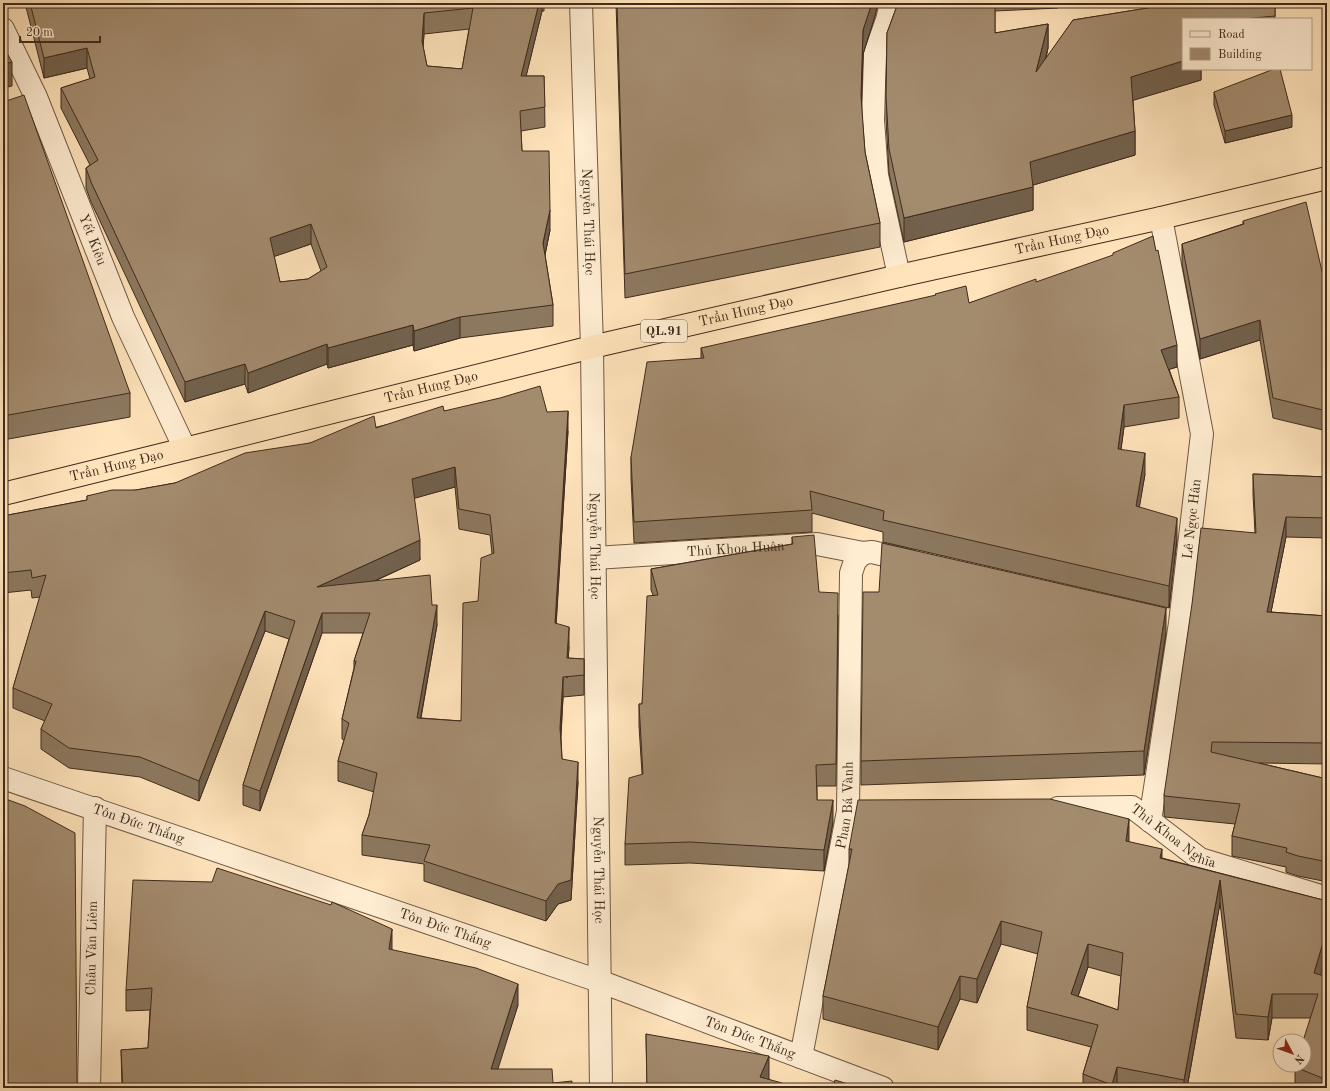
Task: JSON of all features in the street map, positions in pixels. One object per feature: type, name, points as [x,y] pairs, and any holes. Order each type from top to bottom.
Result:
[{"type":"highway","name":"Trần Hưng Đạo","points":[[3,494],[592,347],[899,276],[1161,218],[1327,178]]},
{"type":"street","name":"Nguyễn Thái Học","points":[[581,3],[592,347],[601,1088]]},
{"type":"street","points":[[891,3],[887,20],[875,54],[873,120],[876,175],[899,276]]},
{"type":"street","name":"Yết Kiêu","points":[[3,29],[26,100],[123,317],[185,449]]},
{"type":"street","name":"Lê Ngọc Hân","points":[[1150,821],[1172,621],[1202,434],[1161,218]]},
{"type":"street","name":"Thủ Khoa Huân","points":[[595,558],[817,544],[863,553],[872,552],[926,564]]},
{"type":"street","name":"Phan Bá Vành","points":[[801,1057],[856,811],[851,573],[855,561],[863,553]]},
{"type":"street","name":"Tôn Đức Thắng","points":[[3,778],[95,808],[599,981],[883,1088]]},
{"type":"street","name":"Thủ Khoa Nghĩa","points":[[1037,808],[1132,807],[1200,859],[1327,898]]},
{"type":"street","name":"Châu Văn Liêm","points":[[90,1088],[95,808]]},
{"type":"building","points":[[30,3],[539,3],[521,76],[544,76],[545,107],[520,111],[522,151],[549,151],[550,210],[543,243],[553,305],[460,317],[414,331],[413,325],[328,348],[327,344],[248,373],[245,364],[185,382],[91,182],[86,168],[98,160],[61,88],[95,77],[87,48],[44,58]],"holes":[[[473,8],[462,69],[427,66],[422,41],[424,13]],[[311,224],[327,267],[308,279],[280,282],[270,238]]]},
{"type":"building","points":[[617,3],[872,3],[863,30],[861,96],[865,152],[880,223],[625,274]]},
{"type":"building","points":[[898,3],[995,3],[995,33],[1048,24],[1036,72],[1073,20],[1179,3],[1275,3],[1275,16],[1254,18],[1182,18],[1182,61],[1131,77],[1135,131],[1030,162],[1033,187],[904,218],[889,149],[886,96],[887,33]]},
{"type":"building","points":[[3,46],[12,62],[3,64]]},
{"type":"building","points":[[1271,70],[1280,70],[1292,115],[1225,131],[1214,92]]},
{"type":"building","points":[[24,95],[130,393],[3,416],[3,102]]},
{"type":"building","points":[[1306,202],[1327,293],[1327,411],[1273,398],[1260,320],[1200,339],[1182,244],[1244,224],[1243,221]]},
{"type":"building","points":[[1153,236],[1156,251],[1158,250],[1177,345],[1161,350],[1179,397],[1124,405],[1118,449],[1145,453],[1136,506],[1177,518],[1169,586],[883,520],[884,511],[810,491],[812,510],[634,522],[631,457],[647,362],[704,358],[701,348],[936,295],[935,294],[966,286],[969,303],[1036,279],[1036,282],[1113,255],[1113,253]]},
{"type":"building","points":[[540,386],[547,412],[568,411],[555,623],[569,627],[567,658],[584,659],[584,675],[563,677],[560,728],[562,759],[578,762],[571,880],[558,884],[546,901],[424,861],[430,845],[362,835],[369,815],[377,773],[338,761],[349,723],[342,719],[356,661],[354,661],[370,613],[322,613],[260,791],[243,785],[295,621],[265,611],[199,781],[140,757],[69,748],[41,729],[52,704],[13,688],[46,575],[32,578],[31,570],[3,573],[3,516],[87,500],[87,496],[112,490],[136,490],[175,483],[245,453],[310,443],[374,416],[376,428],[443,406],[444,411],[500,398]],"holes":[[[455,467],[459,509],[490,515],[494,553],[481,558],[478,601],[463,603],[461,721],[417,718],[437,605],[432,605],[430,575],[317,587],[420,540],[412,479]]]},
{"type":"building","points":[[1253,474],[1327,477],[1327,518],[1286,517],[1267,612],[1327,616],[1327,743],[1212,742],[1211,752],[1327,779],[1327,847],[1323,861],[1286,852],[1287,848],[1232,836],[1240,804],[1164,795],[1192,604],[1201,528],[1256,533]]},
{"type":"building","points":[[814,535],[819,592],[838,593],[836,764],[816,765],[817,800],[833,800],[824,850],[690,842],[625,844],[629,778],[643,774],[639,704],[642,704],[647,596],[658,595],[651,569],[793,544],[792,537]]},
{"type":"building","points":[[882,543],[1166,608],[1144,751],[861,761],[863,592],[879,592]]},
{"type":"building","points":[[3,798],[25,806],[75,833],[77,1088],[3,1088]]},
{"type":"building","points":[[1050,799],[1129,819],[1126,841],[1162,849],[1160,858],[1327,901],[1327,929],[1314,973],[1327,977],[1327,1080],[1310,1073],[1312,1073],[1312,1033],[1306,1033],[1318,994],[1272,994],[1268,1017],[1236,1014],[1220,880],[1184,1080],[1117,1067],[1112,1085],[1083,1074],[1098,1025],[1027,1007],[1042,932],[1001,921],[977,979],[960,976],[938,1027],[823,996],[852,849],[849,849],[858,800]],"holes":[[[1088,944],[1123,953],[1118,1010],[1071,994]]]},
{"type":"building","points":[[217,868],[331,905],[332,902],[392,929],[389,949],[476,968],[518,984],[491,1069],[552,1069],[553,1083],[572,1081],[571,1088],[123,1088],[121,1050],[148,1048],[152,988],[126,990],[133,880],[212,882]]},
{"type":"building","points":[[646,1034],[769,1056],[760,1077],[782,1083],[780,1088],[647,1088]]},
{"type":"building","points":[[835,1080],[861,1088],[833,1088]]}]
